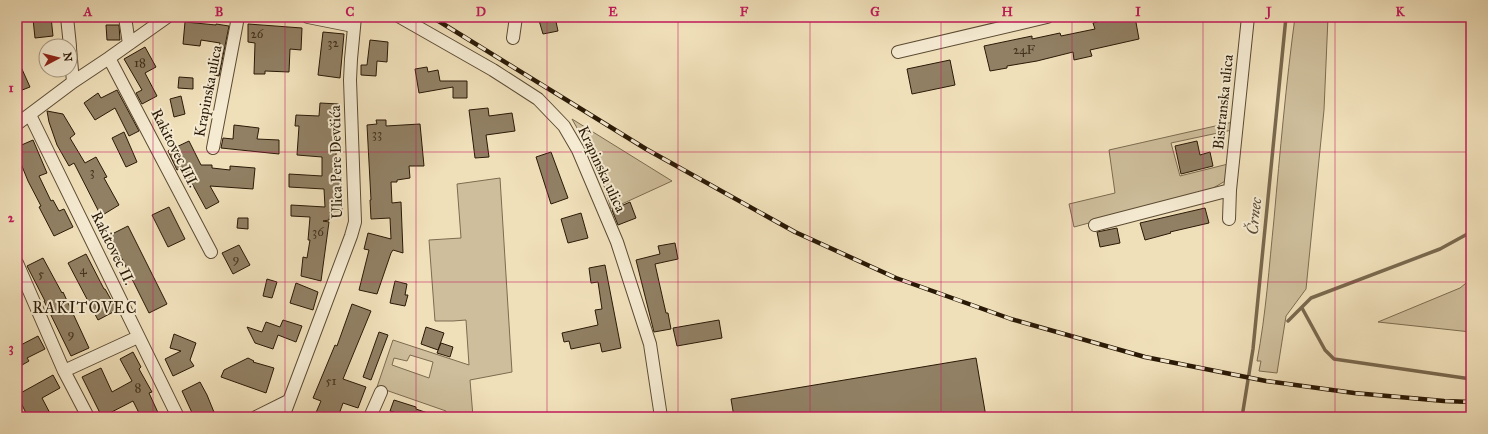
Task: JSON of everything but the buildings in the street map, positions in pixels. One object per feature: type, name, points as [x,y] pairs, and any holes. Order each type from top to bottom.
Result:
[{"type":"street","points":[[68,17],[69,38]]},
{"type":"street","points":[[125,17],[129,44]]},
{"type":"street","points":[[17,124],[73,82],[166,17]]},
{"type":"street","name":"Krapinska ulica","points":[[214,148],[238,17]]},
{"type":"street","points":[[308,17],[354,21]]},
{"type":"street","name":"Krapinska ulica","points":[[400,17],[493,70],[538,98],[564,126],[578,150],[617,242],[650,344],[661,417]]},
{"type":"street","points":[[513,38],[516,17]]},
{"type":"street","points":[[898,52],[1047,17]]},
{"type":"street","name":"Bistranska ulica","points":[[1229,219],[1230,190],[1248,17]]},
{"type":"street","name":"Ulica Pere Devčića","points":[[287,416],[288,401],[305,360],[355,222],[350,80],[354,21]]},
{"type":"street","name":"Rakitovec III.","points":[[109,58],[211,252]]},
{"type":"street","points":[[73,78],[73,82]]},
{"type":"street","name":"Rakitovec II.","points":[[30,115],[178,417]]},
{"type":"street","points":[[1095,225],[1230,190]]},
{"type":"street","points":[[17,263],[64,371],[88,417]]},
{"type":"street","points":[[64,371],[138,337]]},
{"type":"street","points":[[370,417],[381,392]]},
{"type":"street","points":[[256,417],[288,401]]},
{"type":"shaded area","points":[[1295,17],[1328,17],[1324,110],[1306,289],[1286,316],[1277,373],[1259,371],[1261,361],[1257,361],[1267,290],[1283,118]]},
{"type":"shaded area","points":[[572,119],[672,181],[611,209],[604,185],[584,140]]},
{"type":"shaded area","points":[[1233,122],[1232,130],[1171,143],[1180,176],[1228,164],[1227,180],[1208,191],[1074,227],[1069,204],[1115,193],[1109,150]]},
{"type":"shaded area","points":[[500,178],[512,372],[470,380],[473,417],[445,417],[446,411],[377,387],[393,340],[469,365],[466,320],[435,321],[429,240],[461,238],[457,184]],"holes":[[[410,355],[433,362],[429,378],[392,365],[394,358],[407,361]]]},
{"type":"shaded area","points":[[1471,279],[1471,332],[1378,322],[1460,288]]},
{"type":"waterway","name":"Črnec","points":[[1242,417],[1253,349],[1286,17]]},
{"type":"waterway","points":[[1288,321],[1311,298],[1440,249],[1471,232]]},
{"type":"waterway","points":[[1302,308],[1325,350],[1334,359],[1471,379]]},
{"type":"railway","points":[[432,17],[646,149],[795,232],[896,278],[1011,319],[1145,357],[1266,381],[1354,393],[1471,402]]},
{"type":"district","name":"RAKITOVEC","points":[[85,307]]}]
